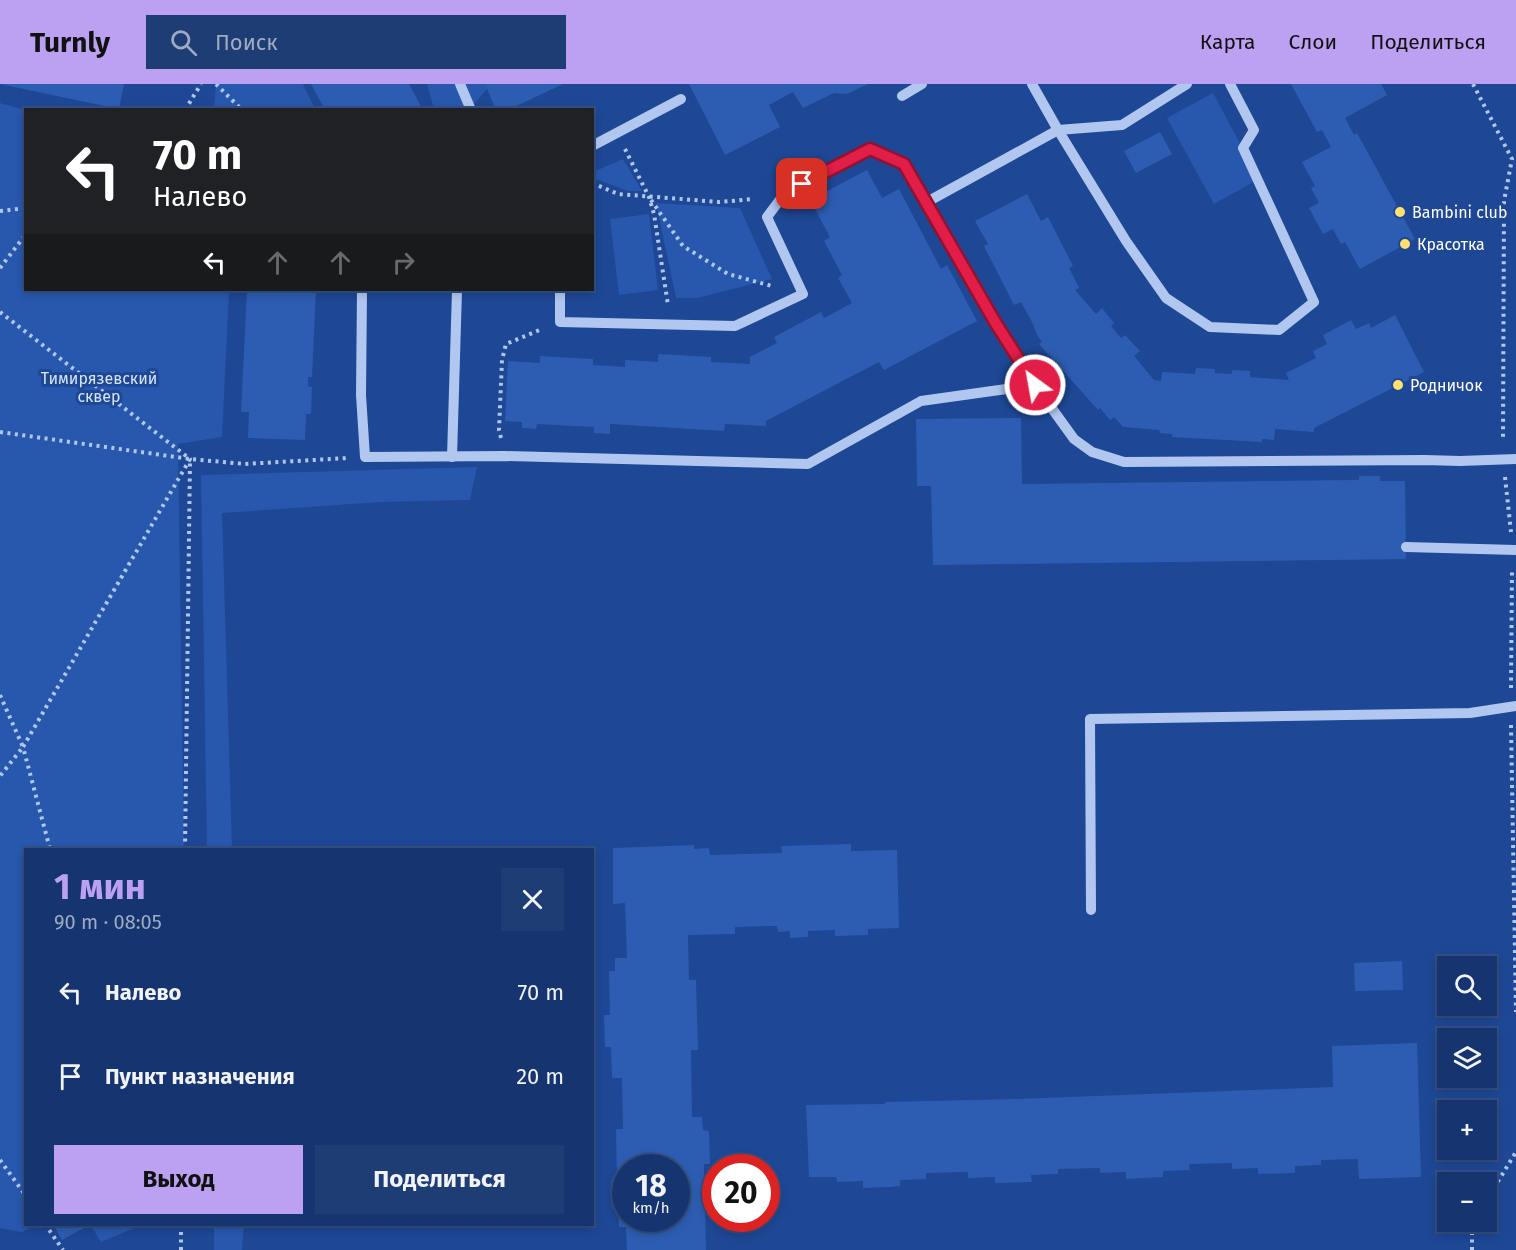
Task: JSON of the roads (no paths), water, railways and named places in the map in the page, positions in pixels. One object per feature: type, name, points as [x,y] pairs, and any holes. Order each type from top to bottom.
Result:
[{"type":"lane","points":[[460,84],[470,108]]},
{"type":"lane","points":[[902,96],[922,84]]},
{"type":"lane","points":[[1032,84],[1126,241],[1166,298],[1210,327],[1279,330],[1314,302],[1243,148],[1254,130],[1230,84]]},
{"type":"lane","points":[[927,202],[1058,130],[1122,124],[1187,84]]},
{"type":"lane","points":[[594,145],[681,99]]},
{"type":"lane","points":[[560,291],[560,322],[735,326],[803,294],[767,217],[785,193],[870,149],[904,164],[995,322],[1035,385],[1074,439],[1092,452],[1125,462],[1516,459]]},
{"type":"lane","points":[[362,291],[361,395],[365,457],[505,456],[808,464],[921,401],[1035,385]]},
{"type":"lane","points":[[452,457],[457,291]]},
{"type":"lane","points":[[1406,547],[1516,550]]},
{"type":"lane","points":[[1090,910],[1090,719],[1470,713],[1516,706]]},
{"type":"place","name":"Bambini club","points":[[1400,212]]},
{"type":"place","name":"Красотка","points":[[1405,244]]},
{"type":"place","name":"Родничок","points":[[1398,385]]},
{"type":"park label","name":"Тимирязевский сквер","points":[[99,387]]}]
